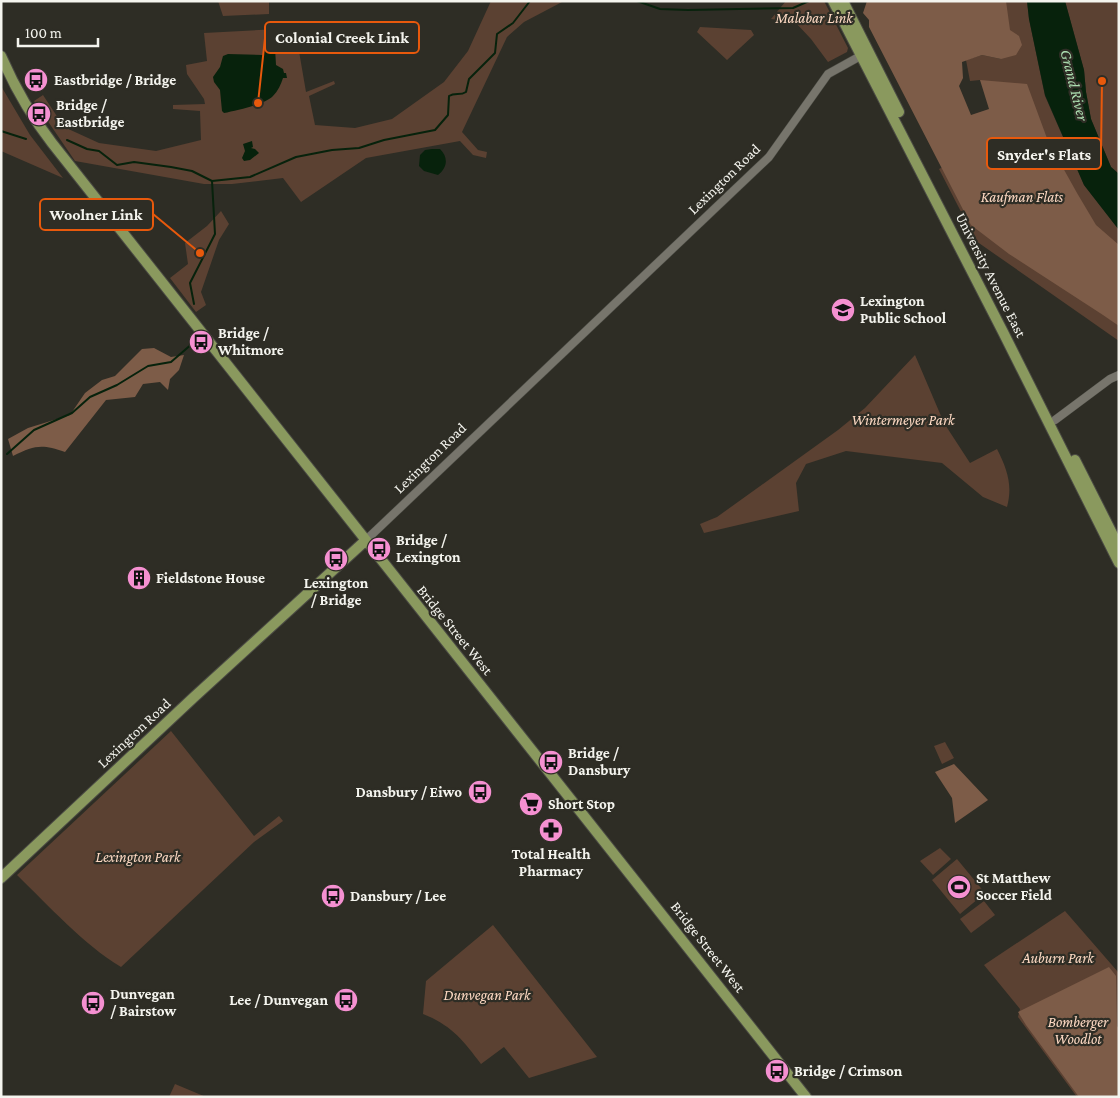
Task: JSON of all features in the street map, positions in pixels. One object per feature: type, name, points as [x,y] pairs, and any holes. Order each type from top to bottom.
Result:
[{"type":"main road","name":"University Avenue East","points":[[833,1],[864,54],[1055,420],[1119,547]]},
{"type":"main road","name":"University Avenue East","points":[[843,1],[864,54],[892,114],[1119,563]]},
{"type":"main road","name":"Bridge Street West","points":[[1,56],[14,85],[34,120],[806,1097]]},
{"type":"main road","name":"Lexington Road","points":[[1,878],[193,698],[365,541]]},
{"type":"street","name":"Lexington Road","points":[[365,541],[770,157],[828,74],[864,54]]},
{"type":"street","points":[[1055,420],[1110,379],[1119,375]]},
{"type":"green space","points":[[218,1],[269,1],[269,14],[223,16]]},
{"type":"green space","points":[[491,1],[570,1],[562,2],[524,22],[507,37],[462,132],[478,150],[487,152],[486,158],[473,155],[460,141],[366,158],[301,202],[283,178],[232,184],[204,184],[75,161],[34,101],[43,95],[64,127],[99,143],[156,151],[201,140],[200,111],[173,109],[173,105],[205,104],[204,99],[187,74],[186,65],[207,61],[204,33],[295,28],[306,92],[334,81],[335,84],[309,96],[315,125],[355,128],[392,119],[444,82],[468,51]]},
{"type":"green space","name":"Malabar Link","points":[[786,1],[824,1],[848,48],[847,52],[828,62],[811,39],[795,22],[771,19]]},
{"type":"green space","points":[[867,1],[1006,1],[1010,30],[1019,36],[1022,45],[1016,55],[1001,59],[982,55],[962,62],[963,78],[959,86],[971,115],[989,109],[980,80],[1027,84],[1048,141],[1077,193],[1096,225],[1119,245],[1119,326],[1009,254],[971,225],[869,27],[869,20],[863,13]]},
{"type":"green space","name":"Kaufman Flats","points":[[998,1],[1027,1],[1045,96],[1084,185],[1119,230],[1119,341],[976,241],[939,169],[1032,122],[980,80],[970,81],[966,60],[982,55],[1001,59]]},
{"type":"green space","points":[[1065,1],[1119,1],[1119,174],[1111,167],[1091,119],[1084,70]]},
{"type":"green space","points":[[700,27],[751,30],[754,35],[727,60],[697,32]]},
{"type":"green space","points":[[1,86],[30,135],[63,178],[1,151]]},
{"type":"green space","points":[[221,211],[229,224],[219,240],[201,292],[206,305],[196,312],[170,278],[188,264],[185,243],[207,226]]},
{"type":"green space","points":[[154,348],[171,357],[184,355],[179,370],[170,379],[168,390],[160,382],[143,384],[135,397],[106,400],[65,452],[39,447],[13,456],[8,439],[28,428],[70,415],[85,393],[102,380],[115,376],[142,349]]},
{"type":"green space","name":"Wintermeyer Park","points":[[915,355],[944,423],[970,463],[997,449],[1008,477],[1009,499],[1007,507],[983,497],[942,463],[846,451],[806,464],[796,483],[799,511],[704,533],[700,524],[717,517],[838,430],[865,408]]},
{"type":"green space","name":"Lexington Park","points":[[171,731],[254,836],[279,816],[283,821],[254,842],[121,967],[80,936],[17,875]]},
{"type":"green space","points":[[945,742],[954,758],[942,764],[934,746]]},
{"type":"green space","points":[[954,764],[988,800],[955,823],[952,798],[935,772]]},
{"type":"green space","name":"St Matthew Soccer Field","points":[[940,848],[951,859],[933,875],[920,861]]},
{"type":"green space","name":"St Matthew Soccer Field","points":[[957,859],[985,893],[960,914],[932,880]]},
{"type":"green space","name":"St Matthew Soccer Field","points":[[984,901],[995,915],[971,933],[960,919]]},
{"type":"green space","name":"Auburn Park","points":[[1065,911],[1118,972],[1119,1097],[1077,1097],[1018,1017],[1020,1009],[984,965]]},
{"type":"green space","name":"Dunvegan Park","points":[[493,925],[597,1057],[529,1078],[504,1047],[481,1064],[456,1034],[433,1018],[423,1014],[426,981]]},
{"type":"green space","name":"Bomberger Woodlot","points":[[1109,967],[1116,976],[1117,1026],[1119,1029],[1119,1097],[1079,1097],[1018,1012]]},
{"type":"green space","points":[[175,1084],[206,1097],[169,1097]]},
{"type":"water","name":"Grand River","points":[[1027,1],[1065,1],[1084,70],[1091,119],[1111,167],[1119,174],[1119,230],[1084,185],[1045,95]]},
{"type":"water","points":[[275,48],[276,65],[283,69],[287,78],[283,78],[275,94],[257,105],[224,113],[222,111],[220,90],[213,77],[220,67],[223,56],[228,54],[263,55],[265,49]]},
{"type":"water","points":[[252,141],[253,147],[251,148],[259,153],[250,160],[244,161],[242,158],[245,151],[243,144]]},
{"type":"water","points":[[440,149],[446,159],[445,166],[438,175],[424,171],[419,166],[420,155],[425,150]]},
{"type":"waterway","points":[[67,140],[87,149],[99,151],[117,165],[134,162],[171,167],[192,171],[212,181],[250,177],[296,157],[332,150],[359,148],[384,140],[435,130],[448,115],[449,96],[466,92],[469,79],[495,53],[497,34],[513,23],[530,1]]},
{"type":"waterway","points":[[637,1],[660,9],[688,10],[793,8],[809,1]]},
{"type":"waterway","points":[[1,131],[26,139]]},
{"type":"waterway","points":[[194,304],[190,283],[215,234],[212,181]]},
{"type":"waterway","points":[[7,454],[34,430],[72,413],[90,397],[117,385],[148,366],[171,362],[193,343]]},
{"type":"place","name":"Eastbridge / Bridge","points":[[36,80]]},
{"type":"place","name":"Snyder's Flats","points":[[1102,81]]},
{"type":"place","name":"Colonial Creek Link","points":[[258,103]]},
{"type":"place","name":"Bridge / Eastbridge","points":[[39,114]]},
{"type":"place","name":"Woolner Link","points":[[200,253]]},
{"type":"place","name":"Lexington Public School","points":[[843,310]]},
{"type":"place","name":"Bridge / Whitmore","points":[[201,342]]},
{"type":"place","name":"Bridge / Lexington","points":[[379,549]]},
{"type":"place","name":"Lexington / Bridge","points":[[336,559]]},
{"type":"place","name":"Fieldstone House","points":[[139,578]]},
{"type":"place","name":"Bridge / Dansbury","points":[[551,762]]},
{"type":"place","name":"Dansbury / Eiwo","points":[[480,792]]},
{"type":"place","name":"Short Stop","points":[[531,804]]},
{"type":"place","name":"Total Health Pharmacy","points":[[551,830]]},
{"type":"place","name":"St Matthew Soccer Field","points":[[959,887]]},
{"type":"place","name":"Dansbury / Lee","points":[[333,896]]},
{"type":"place","name":"Lee / Dunvegan","points":[[346,1000]]},
{"type":"place","name":"Dunvegan / Bairstow","points":[[93,1003]]},
{"type":"place","name":"Bridge / Crimson","points":[[777,1071]]}]
